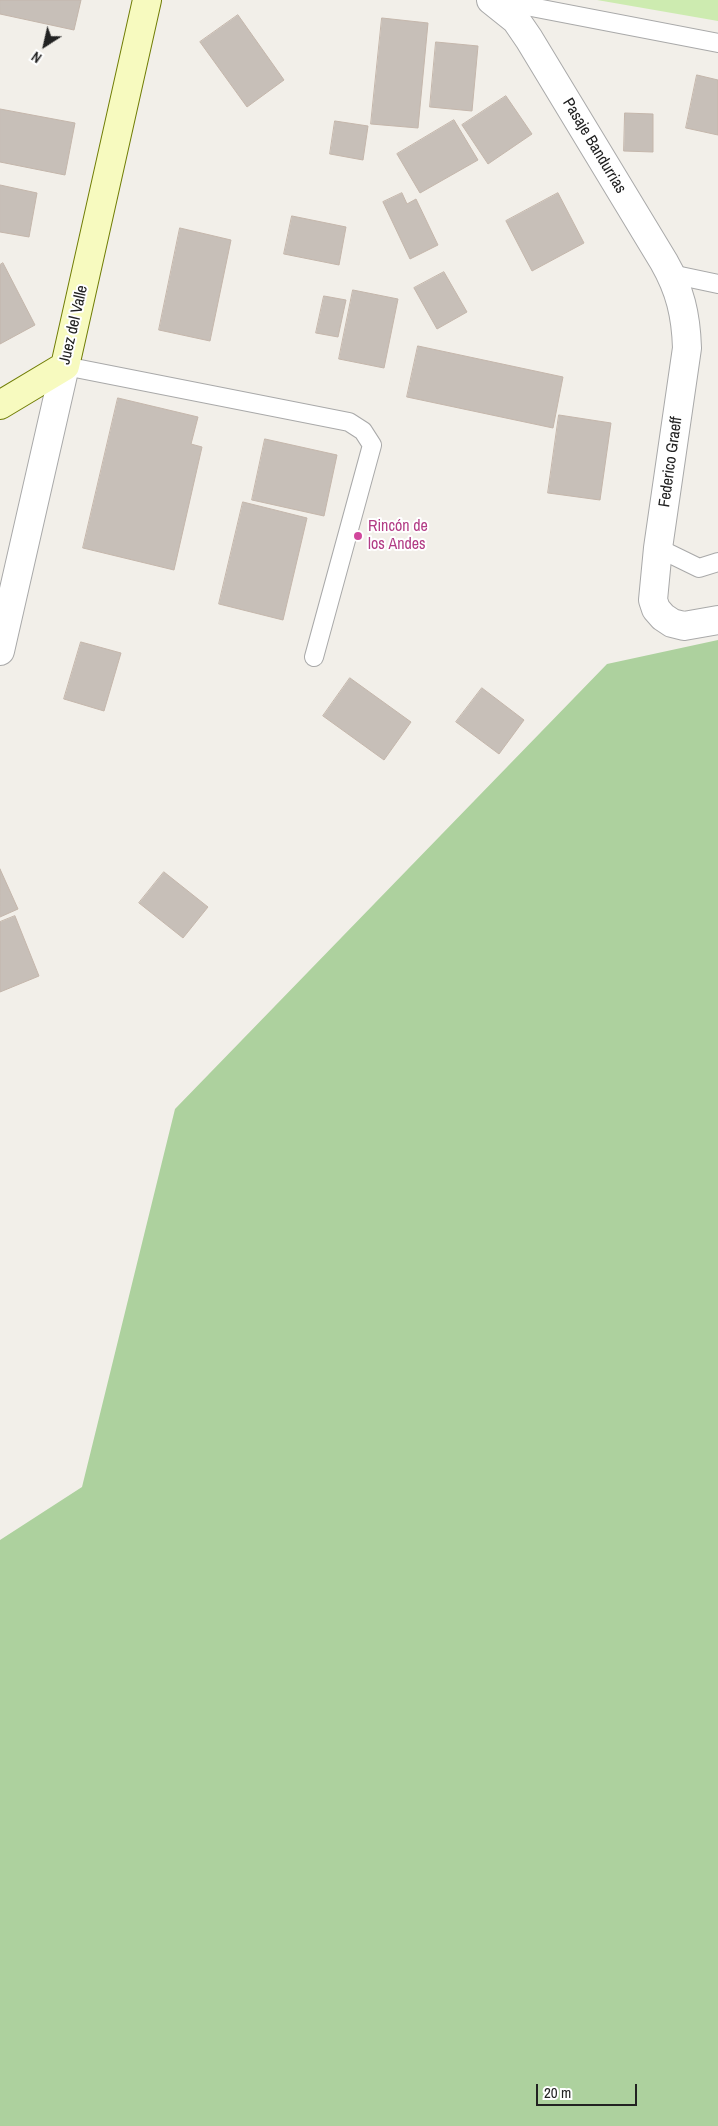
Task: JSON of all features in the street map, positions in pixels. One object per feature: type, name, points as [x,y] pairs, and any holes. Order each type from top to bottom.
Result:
[{"type":"main road","name":"Juez del Valle","points":[[65,366],[147,0]]},
{"type":"main road","points":[[0,406],[65,366]]},
{"type":"street","name":"Pasaje Bandurrias","points":[[491,0],[516,20],[529,39],[671,274],[683,304]]},
{"type":"street","name":"Federico Graeff","points":[[683,304],[686,319],[687,348],[658,548],[653,600],[656,609],[662,617],[672,623],[684,626],[718,620]]},
{"type":"street","name":"Juez del Valle","points":[[0,651],[65,366]]},
{"type":"lane","points":[[495,0],[718,43]]},
{"type":"lane","points":[[671,274],[718,284]]},
{"type":"lane","points":[[65,366],[349,422],[363,431],[372,445],[314,657]]},
{"type":"lane","points":[[658,548],[699,568],[718,562]]},
{"type":"green space","points":[[597,0],[718,0],[718,21]]},
{"type":"green space","points":[[718,640],[718,2126],[0,2126],[0,1540],[82,1487],[175,1109],[607,664]]},
{"type":"building","points":[[0,0],[81,0],[74,30],[0,14]]},
{"type":"building","points":[[238,15],[284,80],[247,107],[200,42]]},
{"type":"building","points":[[382,18],[428,23],[418,128],[371,124]]},
{"type":"building","points":[[436,42],[478,46],[472,111],[430,107]]},
{"type":"building","points":[[697,75],[718,80],[718,135],[686,128]]},
{"type":"building","points":[[506,96],[532,134],[488,164],[462,125]]},
{"type":"building","points":[[0,109],[75,123],[65,175],[0,162]]},
{"type":"building","points":[[625,113],[653,114],[653,152],[624,151]]},
{"type":"building","points":[[454,120],[478,160],[420,193],[397,154]]},
{"type":"building","points":[[335,121],[368,126],[363,160],[330,154]]},
{"type":"building","points":[[0,185],[37,193],[29,237],[0,232]]},
{"type":"building","points":[[402,193],[407,204],[416,199],[438,245],[410,259],[383,202]]},
{"type":"building","points":[[558,193],[584,243],[532,271],[506,221]]},
{"type":"building","points":[[292,216],[346,227],[339,265],[284,254]]},
{"type":"building","points":[[180,228],[231,240],[210,341],[159,330]]},
{"type":"building","points":[[3,263],[35,325],[0,344],[0,265]]},
{"type":"building","points":[[444,272],[467,312],[437,329],[414,288]]},
{"type":"building","points":[[353,290],[398,299],[384,368],[339,359]]},
{"type":"building","points":[[324,296],[346,300],[338,337],[316,333]]},
{"type":"building","points":[[418,346],[563,377],[553,428],[407,397]]},
{"type":"building","points":[[118,398],[198,417],[191,444],[202,447],[174,570],[83,548]]},
{"type":"building","points":[[559,415],[611,423],[600,500],[548,493]]},
{"type":"building","points":[[265,439],[337,455],[324,516],[252,500]]},
{"type":"building","points":[[243,502],[307,518],[283,620],[219,604]]},
{"type":"building","points":[[81,642],[121,653],[104,711],[64,699]]},
{"type":"building","points":[[350,678],[411,722],[384,760],[323,716]]},
{"type":"building","points":[[482,688],[524,720],[499,754],[456,722]]},
{"type":"building","points":[[0,869],[18,909],[0,917]]},
{"type":"building","points":[[164,872],[208,907],[183,938],[139,903]]},
{"type":"building","points":[[15,916],[39,976],[0,992],[0,922]]},
{"type":"place","name":"Rincón de los Andes","points":[[358,536]]}]
